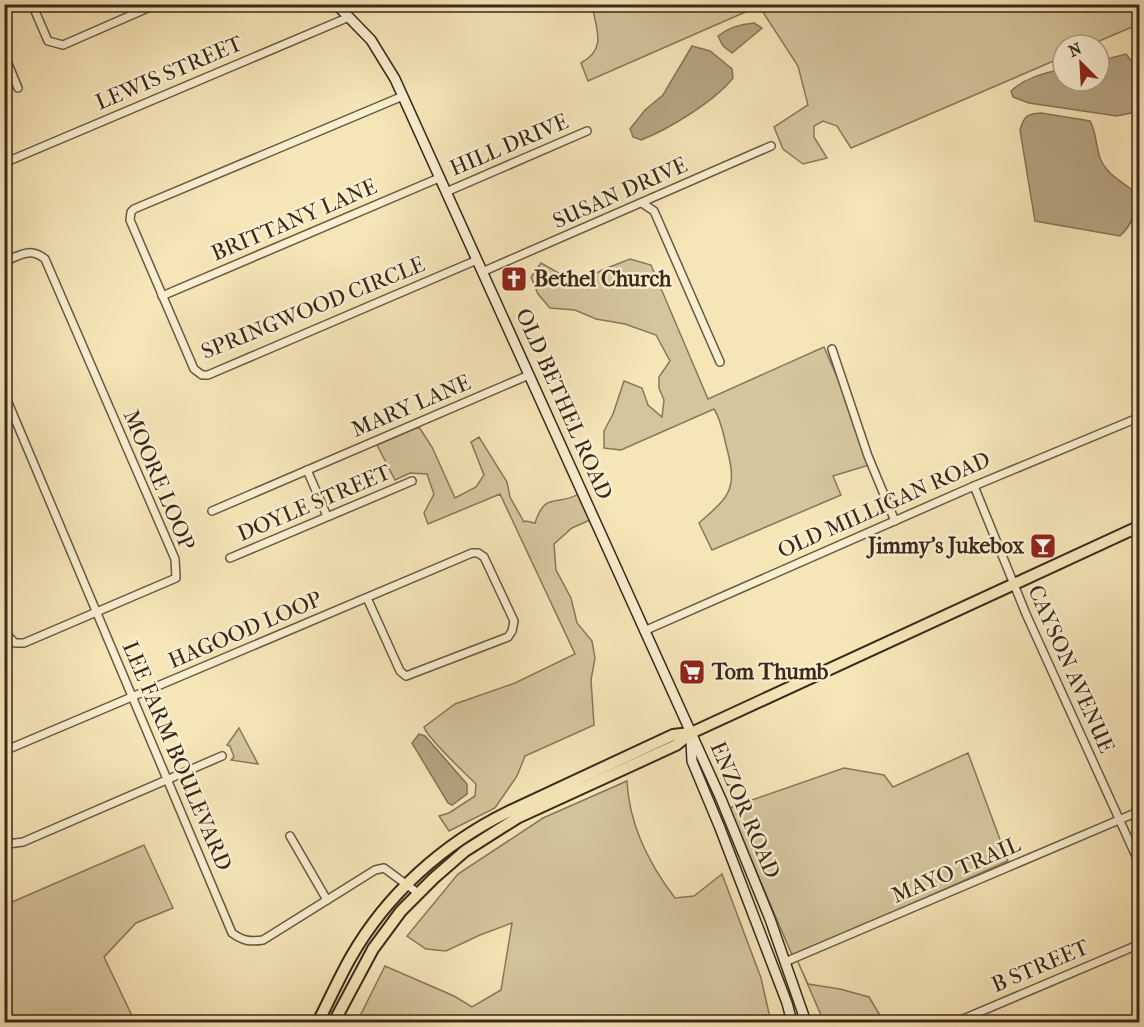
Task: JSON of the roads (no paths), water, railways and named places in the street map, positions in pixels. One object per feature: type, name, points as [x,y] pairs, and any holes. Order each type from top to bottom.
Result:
[{"type":"main road","points":[[334,1022],[373,949],[401,911],[465,851],[500,828],[676,745],[691,733],[1140,526]]},
{"type":"main road","points":[[320,1019],[351,957],[389,903],[451,845],[489,821],[673,735],[691,733]]},
{"type":"street","points":[[32,4],[48,41],[63,45],[157,4]]},
{"type":"street","name":"OLD BETHEL ROAD","points":[[336,4],[380,52],[403,96],[691,733]]},
{"type":"street","name":"LEWIS STREET","points":[[4,163],[349,17]]},
{"type":"street","points":[[4,54],[18,88]]},
{"type":"street","name":"SPRINGWOOD CIRCLE","points":[[403,96],[135,209],[131,213],[130,220],[194,369],[202,375],[208,375],[477,260]]},
{"type":"street","name":"HILL DRIVE","points":[[446,192],[587,131]]},
{"type":"street","name":"SUSAN DRIVE","points":[[482,272],[771,146]]},
{"type":"street","name":"BRITTANY LANE","points":[[162,296],[439,178]]},
{"type":"street","points":[[642,203],[654,211],[720,362]]},
{"type":"street","name":"MOORE LOOP","points":[[4,262],[26,253],[36,252],[45,259],[175,560],[176,578],[24,643],[15,643],[4,626]]},
{"type":"street","points":[[832,349],[859,430],[895,521]]},
{"type":"street","name":"MARY LANE","points":[[212,510],[529,375]]},
{"type":"street","name":"LEE FARM BOULEVARD","points":[[4,393],[232,933],[242,940],[251,942],[263,940],[375,870],[384,868],[418,893]]},
{"type":"street","name":"OLD MILLIGAN ROAD","points":[[644,630],[974,486],[1140,417]]},
{"type":"street","points":[[307,470],[327,516]]},
{"type":"street","name":"DOYLE STREET","points":[[230,558],[411,481]]},
{"type":"street","name":"CAYSON AVENUE","points":[[974,486],[1014,584],[1140,865]]},
{"type":"street","name":"HAGOOD LOOP","points":[[4,751],[472,553],[478,553],[484,557],[514,621],[508,637],[406,676],[400,671],[367,598]]},
{"type":"street","name":"ENZOR ROAD","points":[[691,733],[770,919],[806,1023]]},
{"type":"street","name":"ENZOR ROAD","points":[[691,733],[692,761],[787,1003],[792,1023]]},
{"type":"street","points":[[4,842],[8,844],[23,842],[222,756]]},
{"type":"street","name":"MAYO TRAIL","points":[[785,962],[1140,812]]},
{"type":"street","points":[[290,836],[327,900]]},
{"type":"street","name":"B STREET","points":[[956,1023],[1140,944]]},
{"type":"street","points":[[320,1019],[334,1022]]},
{"type":"place","name":"Bethel Church","points":[[514,279]]},
{"type":"place","name":"Jimmy's Jukebox","points":[[1043,546]]},
{"type":"place","name":"Tom Thumb","points":[[692,672]]}]
